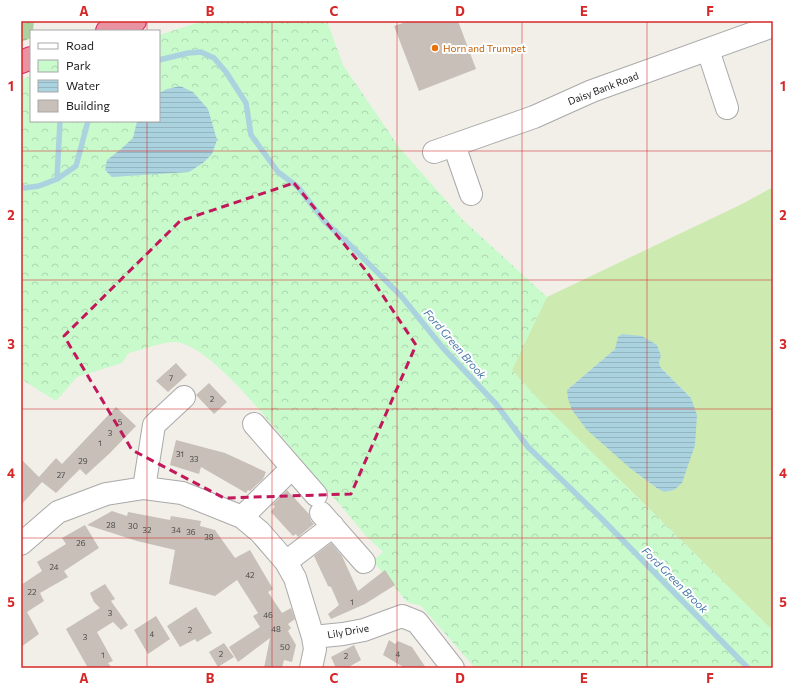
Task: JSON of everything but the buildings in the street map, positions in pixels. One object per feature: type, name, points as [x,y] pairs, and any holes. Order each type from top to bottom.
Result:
[{"type":"highway","points":[[110,30],[135,21]]},
{"type":"street","name":"Daisy Bank Road","points":[[471,194],[444,149],[534,118],[592,91],[773,26]]},
{"type":"street","points":[[708,50],[727,108]]},
{"type":"street","points":[[144,488],[154,425],[184,398]]},
{"type":"street","points":[[254,424],[292,468],[323,511],[364,562]]},
{"type":"street","points":[[242,517],[292,468]]},
{"type":"street","points":[[21,543],[58,512],[106,494],[144,488],[182,493],[242,517],[260,532],[286,562],[295,578],[313,637],[315,649],[311,668]]},
{"type":"street","points":[[286,562],[323,511]]},
{"type":"street","name":"Lily Drive","points":[[313,637],[364,630],[402,616],[417,622],[453,668]]},
{"type":"highlighted area","points":[[294,183],[367,272],[416,345],[351,494],[224,498],[132,450],[64,336],[180,221]]},
{"type":"green space","points":[[21,21],[34,21],[33,30],[30,30],[30,38],[21,42]]},
{"type":"green space","points":[[203,21],[327,21],[343,65],[399,147],[463,220],[547,297],[512,370],[539,400],[773,631],[773,668],[475,668],[421,606],[407,602],[373,561],[383,552],[366,536],[242,390],[207,357],[190,347],[176,342],[159,344],[129,353],[122,363],[77,377],[56,401],[21,379],[21,79],[30,76],[30,122],[160,122],[160,35]]},
{"type":"green space","points":[[339,187],[511,370],[547,297],[742,204],[773,187],[773,631],[624,484],[746,668]],"holes":[[[615,349],[661,356],[659,363],[661,368],[691,398],[664,492],[631,469],[567,390]]]},
{"type":"water","points":[[180,86],[193,92],[208,109],[217,140],[212,154],[203,163],[189,172],[112,177],[105,170],[107,160],[133,138],[137,122],[160,122],[160,92]]},
{"type":"water","points":[[622,334],[642,336],[657,345],[661,356],[659,363],[661,368],[691,398],[697,415],[695,445],[682,483],[674,490],[664,492],[631,469],[587,430],[572,410],[568,399],[567,390],[615,349],[618,337]]},
{"type":"waterway","name":"Ford Green Brook","points":[[160,60],[188,53],[201,52],[214,58],[226,72],[246,103],[251,135],[278,172],[298,187],[325,222],[402,297],[443,348],[496,404],[528,447],[600,517],[748,668]]},
{"type":"waterway","name":"Ford Green Brook","points":[[57,179],[60,122]]},
{"type":"waterway","name":"Ford Green Brook","points":[[21,185],[24,188],[39,186],[57,179],[76,166],[88,122]]},
{"type":"place","name":"Horn and Trumpet","points":[[435,48]]}]
